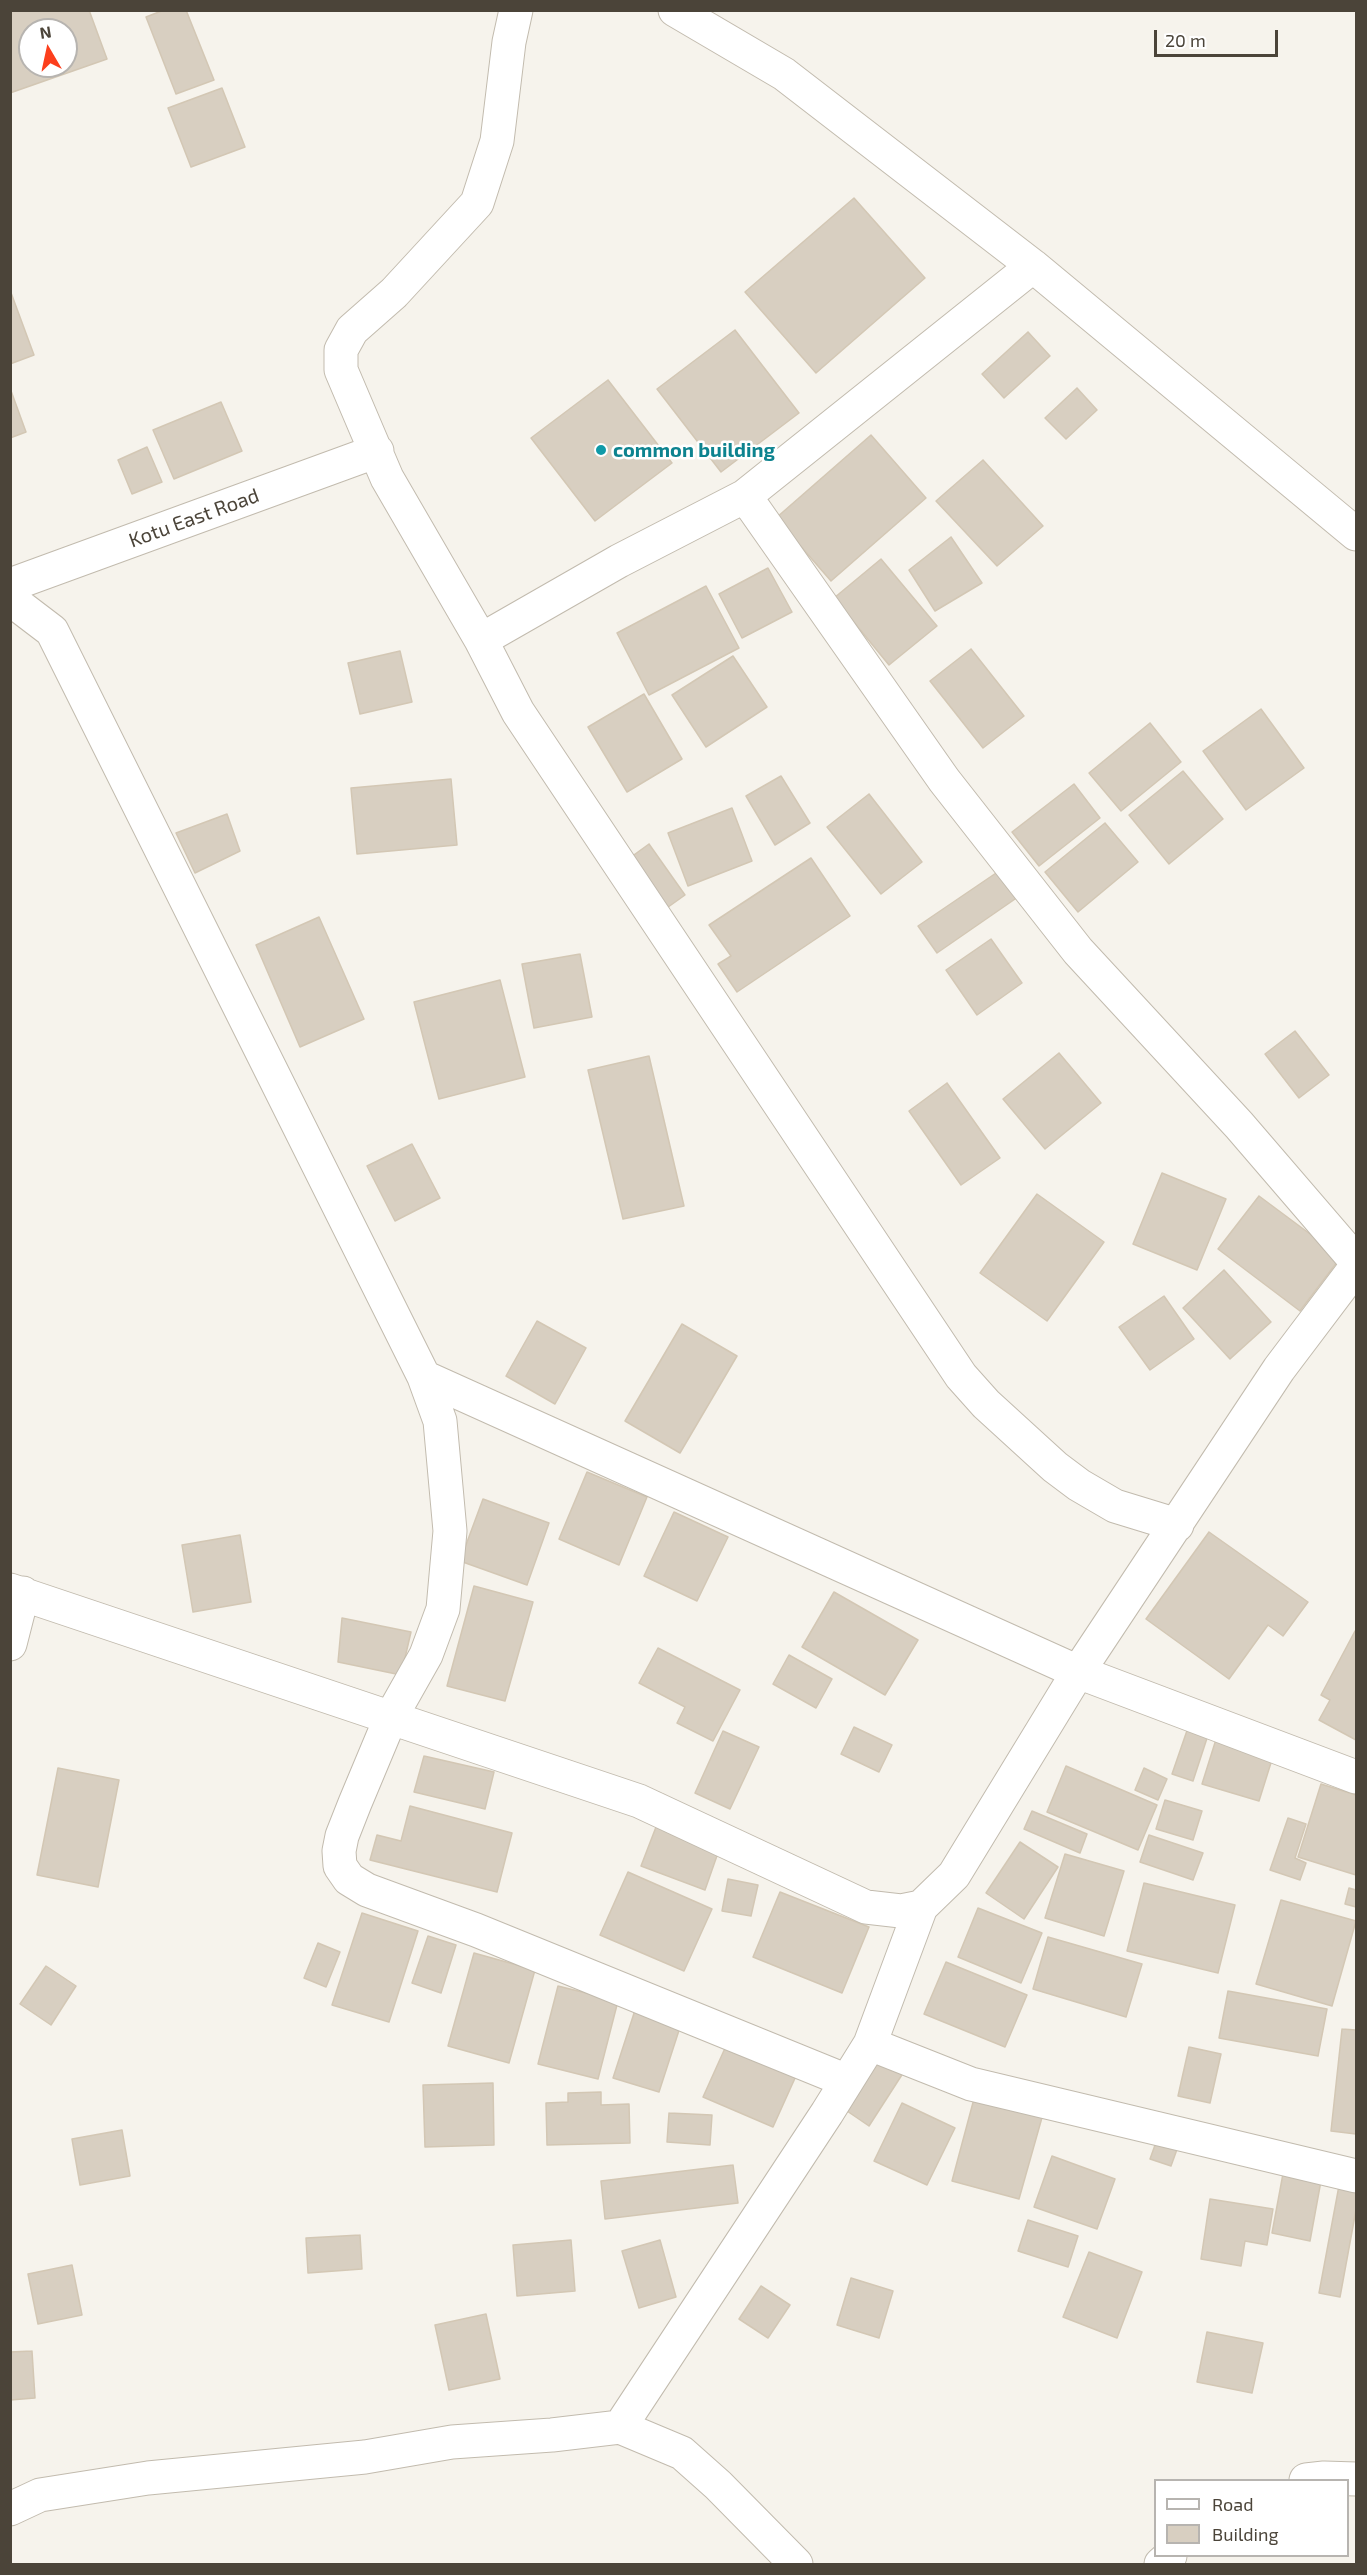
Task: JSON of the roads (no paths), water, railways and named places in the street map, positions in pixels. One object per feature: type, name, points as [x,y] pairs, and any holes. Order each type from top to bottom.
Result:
[{"type":"street","points":[[516,10],[509,42],[497,141],[477,203],[394,293],[352,330],[340,350],[341,370],[387,478],[482,640],[518,712],[961,1376],[986,1404],[1055,1467],[1079,1485],[1115,1506],[1177,1525]]},
{"type":"street","points":[[675,10],[784,74],[1033,266],[1356,534]]},
{"type":"street","points":[[482,640],[619,561],[746,496],[1033,266]]},
{"type":"street","name":"Kotu East Road","points":[[10,585],[377,451]]},
{"type":"street","points":[[746,496],[944,780],[1078,951],[1239,1125],[1356,1261]]},
{"type":"street","points":[[10,598],[52,631],[424,1377],[440,1421],[446,1467],[450,1532],[443,1609],[426,1655],[391,1717],[342,1836],[339,1851],[340,1866],[349,1880],[367,1890],[476,1930],[847,2081]]},
{"type":"street","points":[[620,2427],[870,2044],[921,1907],[954,1875],[1078,1672],[1279,1369],[1356,1267]]},
{"type":"street","points":[[424,1377],[1078,1672],[1356,1777]]},
{"type":"street","points":[[10,1644],[17,1592],[639,1801],[866,1907],[901,1911],[921,1907]]},
{"type":"street","points":[[870,2044],[971,2084],[1356,2176]]},
{"type":"street","points":[[10,2509],[40,2495],[148,2478],[365,2457],[452,2442],[552,2435],[620,2427],[682,2453],[718,2485],[796,2565]]},
{"type":"street","points":[[1318,2479],[1356,2478]]},
{"type":"place","name":"common building","points":[[601,450]]}]
